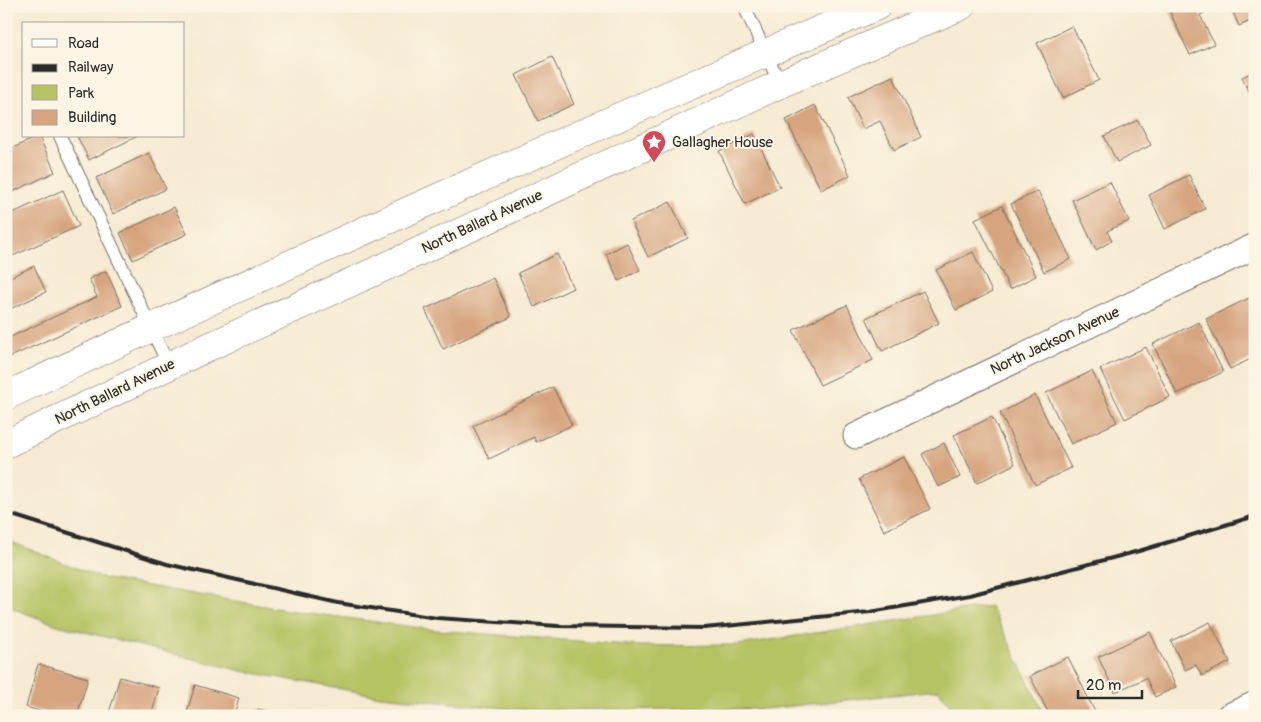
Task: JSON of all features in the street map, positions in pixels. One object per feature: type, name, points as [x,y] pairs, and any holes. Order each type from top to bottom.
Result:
[{"type":"main road","points":[[6,396],[151,327],[523,159],[877,6]]},
{"type":"main road","name":"North Ballard Avenue","points":[[6,444],[169,366],[938,12]]},
{"type":"street","name":"North Jackson Avenue","points":[[856,436],[1255,246]]},
{"type":"street","points":[[1229,716],[1255,704]]},
{"type":"lane","points":[[744,6],[780,84]]},
{"type":"lane","points":[[61,138],[169,366]]},
{"type":"green space","points":[[6,540],[102,578],[287,610],[436,630],[641,646],[738,645],[990,606],[1045,716],[959,716],[938,690],[765,709],[521,710],[380,696],[242,671],[57,625],[6,606]]},
{"type":"building","points":[[1167,6],[1218,6],[1200,15],[1214,44],[1190,55]]},
{"type":"building","points":[[1230,6],[1255,6],[1255,19],[1239,26]]},
{"type":"building","points":[[1072,26],[1099,80],[1063,98],[1037,43]]},
{"type":"building","points":[[552,57],[574,104],[538,121],[516,75]]},
{"type":"building","points":[[1255,71],[1255,103],[1242,77]]},
{"type":"building","points":[[893,76],[921,137],[894,150],[880,121],[863,129],[848,97]]},
{"type":"building","points":[[815,105],[850,175],[821,190],[786,120]]},
{"type":"building","points":[[1138,120],[1151,145],[1117,162],[1104,136]]},
{"type":"building","points":[[754,134],[780,187],[745,204],[719,151]]},
{"type":"building","points":[[35,138],[40,138],[55,172],[6,195],[6,151]]},
{"type":"building","points":[[78,138],[134,138],[89,160]]},
{"type":"building","points":[[149,153],[166,189],[113,214],[96,178]]},
{"type":"building","points":[[1189,175],[1205,209],[1165,229],[1149,195]]},
{"type":"building","points":[[1110,182],[1129,221],[1107,231],[1112,241],[1096,250],[1072,200]]},
{"type":"building","points":[[63,190],[79,226],[6,259],[6,216]]},
{"type":"building","points":[[1038,191],[1071,259],[1044,272],[1011,204]]},
{"type":"building","points":[[670,202],[688,238],[648,257],[631,221]]},
{"type":"building","points":[[1002,206],[1036,276],[1010,289],[975,219]]},
{"type":"building","points":[[174,207],[187,234],[133,260],[120,233]]},
{"type":"building","points":[[627,243],[640,270],[619,281],[606,254]]},
{"type":"building","points":[[973,252],[992,292],[956,310],[936,270]]},
{"type":"building","points":[[557,254],[573,288],[534,307],[518,273]]},
{"type":"building","points":[[34,266],[46,292],[6,311],[6,279]]},
{"type":"building","points":[[106,271],[122,306],[6,359],[6,339],[97,297],[89,279]]},
{"type":"building","points":[[493,278],[511,317],[443,349],[425,309]]},
{"type":"building","points":[[923,291],[939,323],[882,351],[866,318]]},
{"type":"building","points":[[1251,297],[1255,304],[1255,357],[1230,369],[1206,319]]},
{"type":"building","points":[[847,305],[873,360],[820,385],[793,330]]},
{"type":"building","points":[[1199,322],[1223,372],[1177,394],[1153,344]]},
{"type":"building","points":[[1146,347],[1170,397],[1125,419],[1100,369]]},
{"type":"building","points":[[1092,371],[1117,422],[1071,444],[1046,393]]},
{"type":"building","points":[[553,387],[572,425],[536,442],[534,437],[489,459],[473,426]]},
{"type":"building","points":[[1035,395],[1071,468],[1035,485],[1000,413]]},
{"type":"building","points":[[992,417],[1015,464],[977,483],[954,435]]},
{"type":"building","points":[[944,443],[960,477],[938,487],[922,454]]},
{"type":"building","points":[[904,457],[930,509],[884,531],[859,479]]},
{"type":"building","points":[[1210,622],[1230,662],[1202,676],[1196,665],[1185,670],[1171,641]]},
{"type":"building","points":[[1150,632],[1176,687],[1155,697],[1146,678],[1115,692],[1098,657]]},
{"type":"building","points":[[1068,657],[1095,712],[1088,716],[1050,716],[1030,676]]},
{"type":"building","points":[[38,664],[88,678],[77,716],[56,716],[26,707]]},
{"type":"building","points":[[120,677],[159,688],[151,716],[108,716]]},
{"type":"building","points":[[195,685],[239,698],[234,716],[186,716]]},
{"type":"building","points":[[258,709],[286,715],[286,716],[257,716]]},
{"type":"railway","points":[[6,513],[167,564],[338,603],[437,618],[558,626],[704,628],[870,612],[970,595],[1139,551],[1255,516]]},
{"type":"place","name":"Gallagher House","points":[[654,163]]}]
